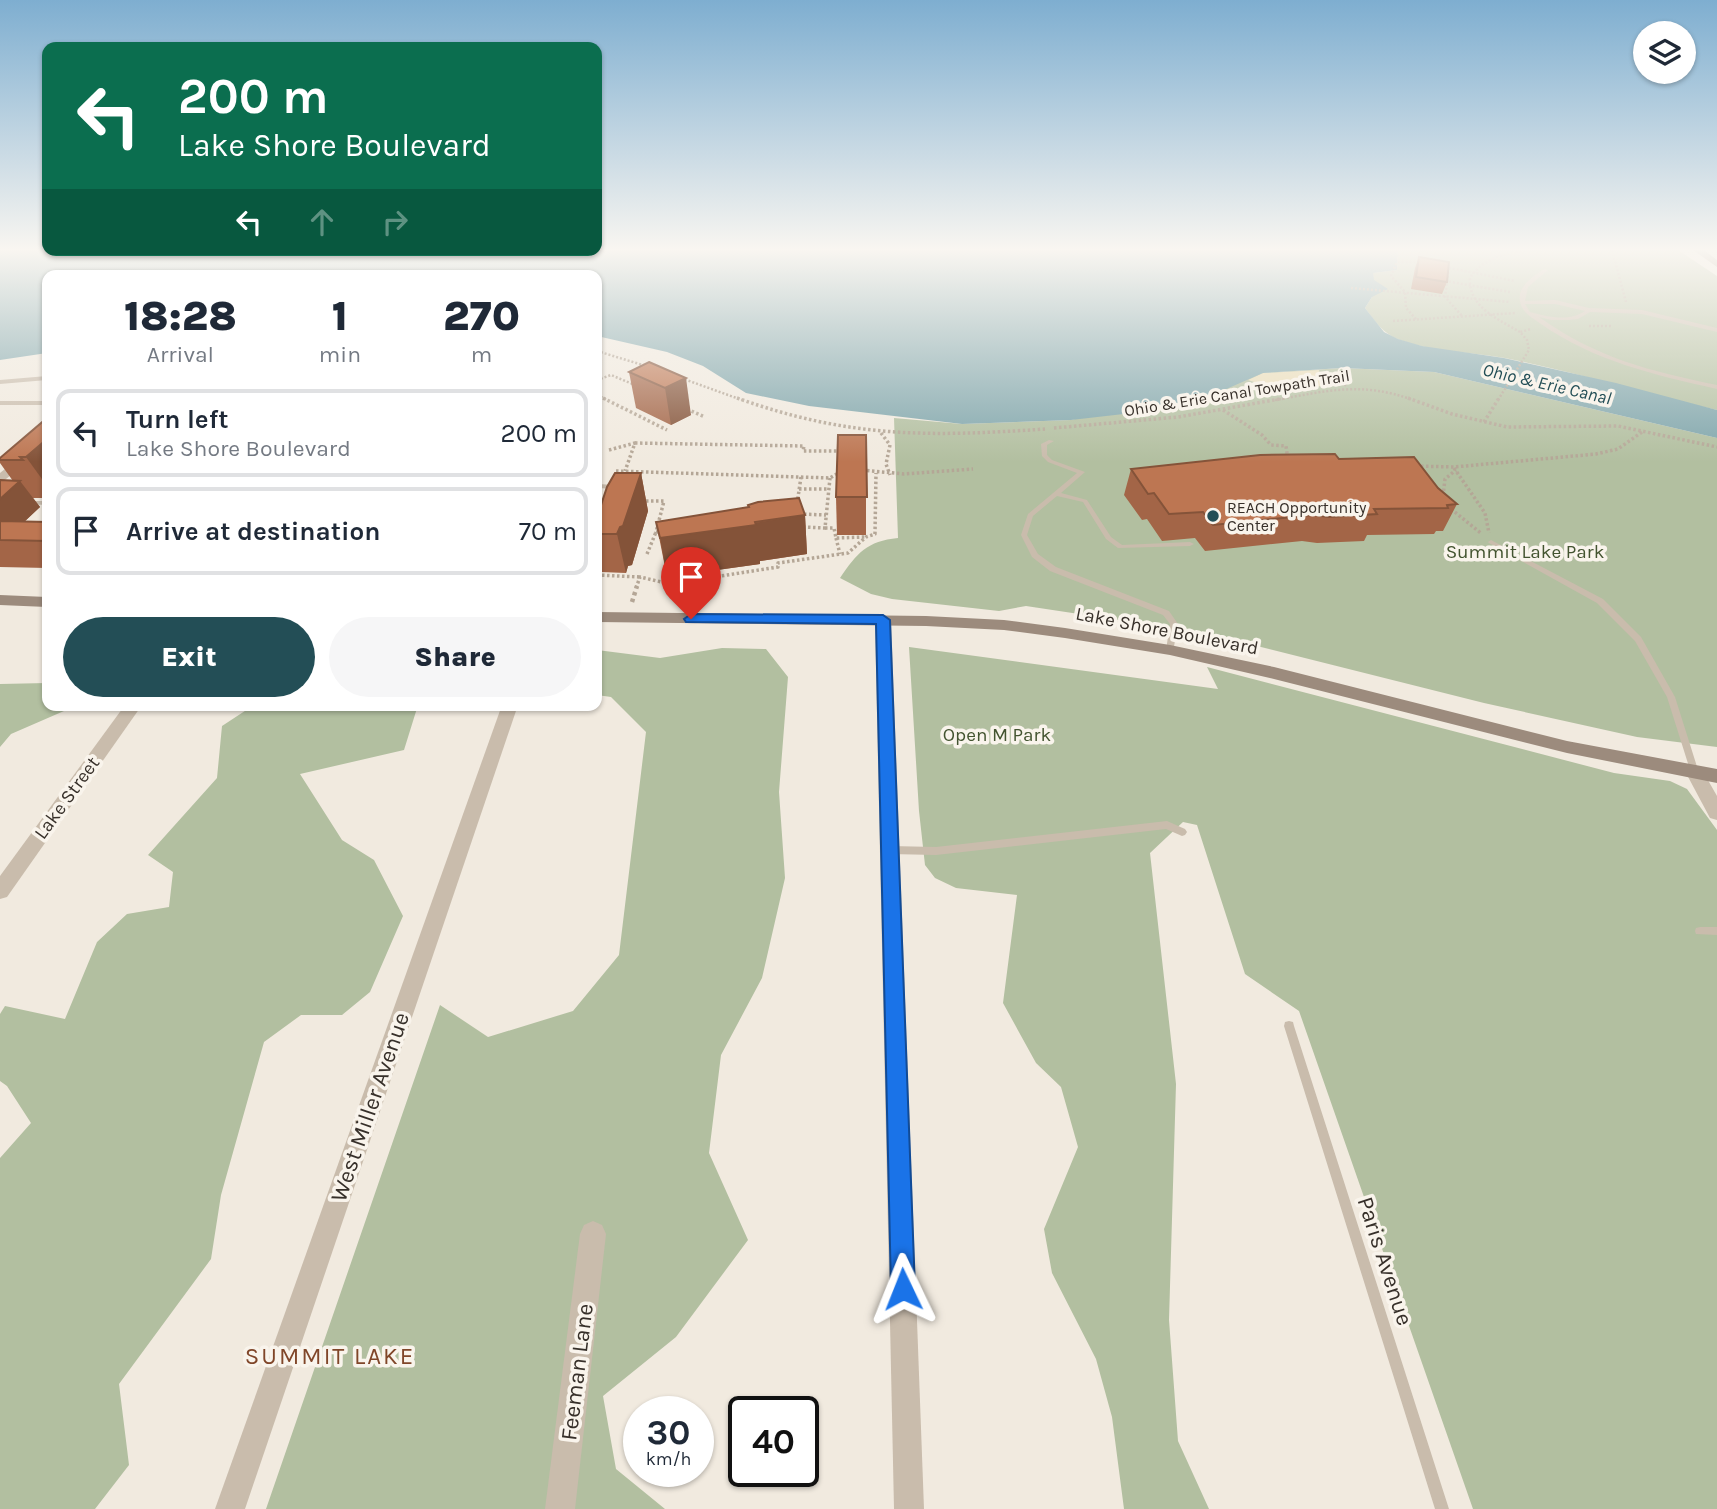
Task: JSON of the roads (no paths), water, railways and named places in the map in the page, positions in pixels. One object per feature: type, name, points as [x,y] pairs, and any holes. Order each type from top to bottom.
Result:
[{"type":"main road","points":[[0,600],[42,602]]},
{"type":"main road","name":"Lake Shore Boulevard","points":[[602,618],[883,620],[1004,625],[1170,650],[1274,673],[1567,747],[1717,776]]},
{"type":"street","points":[[0,480],[42,443]]},
{"type":"street","points":[[883,620],[909,1509]]},
{"type":"street","name":"Lake Street","points":[[0,891],[130,711]]},
{"type":"street","name":"West Miller Avenue","points":[[230,1509],[508,711]]},
{"type":"street","points":[[1695,773],[1717,813]]},
{"type":"street","name":"Feeman Lane","points":[[560,1509],[593,1234]]},
{"type":"lane","points":[[1539,320],[1575,344],[1638,371],[1717,387]]},
{"type":"lane","points":[[1677,320],[1717,330]]},
{"type":"lane","points":[[0,382],[42,378]]},
{"type":"lane","points":[[0,403],[42,403]]},
{"type":"lane","points":[[1051,441],[1044,444],[1044,455],[1050,461],[1082,472],[1030,515],[1024,536],[1035,555],[1053,569],[1166,613],[1174,624],[1170,650]]},
{"type":"lane","points":[[602,486],[628,487]]},
{"type":"lane","points":[[1058,494],[1085,502],[1108,538],[1120,547],[1189,544]]},
{"type":"lane","points":[[12,502],[42,503]]},
{"type":"lane","points":[[1491,542],[1600,601],[1639,639],[1671,697],[1695,773]]},
{"type":"lane","points":[[890,850],[936,850],[1167,825],[1182,832]]},
{"type":"lane","points":[[1700,931],[1717,931]]},
{"type":"lane","name":"Paris Avenue","points":[[1289,1026],[1442,1509]]},
{"type":"water","points":[[0,320],[42,320],[42,354],[0,360]]},
{"type":"water","name":"Ohio & Erie Canal","points":[[602,320],[1375,320],[1384,332],[1422,346],[1504,358],[1616,383],[1717,410],[1717,438],[1434,372],[1342,368],[1263,373],[1185,407],[1071,420],[962,424],[809,406],[746,393],[703,366],[667,352],[602,337]]},
{"type":"place","name":"REACH Opportunity Center","points":[[1213,516]]},
{"type":"district","name":"SUMMIT LAKE","points":[[330,1356]]},
{"type":"park label","name":"Summit Lake Park","points":[[1525,552]]},
{"type":"park label","name":"Open M Park","points":[[997,735]]}]
